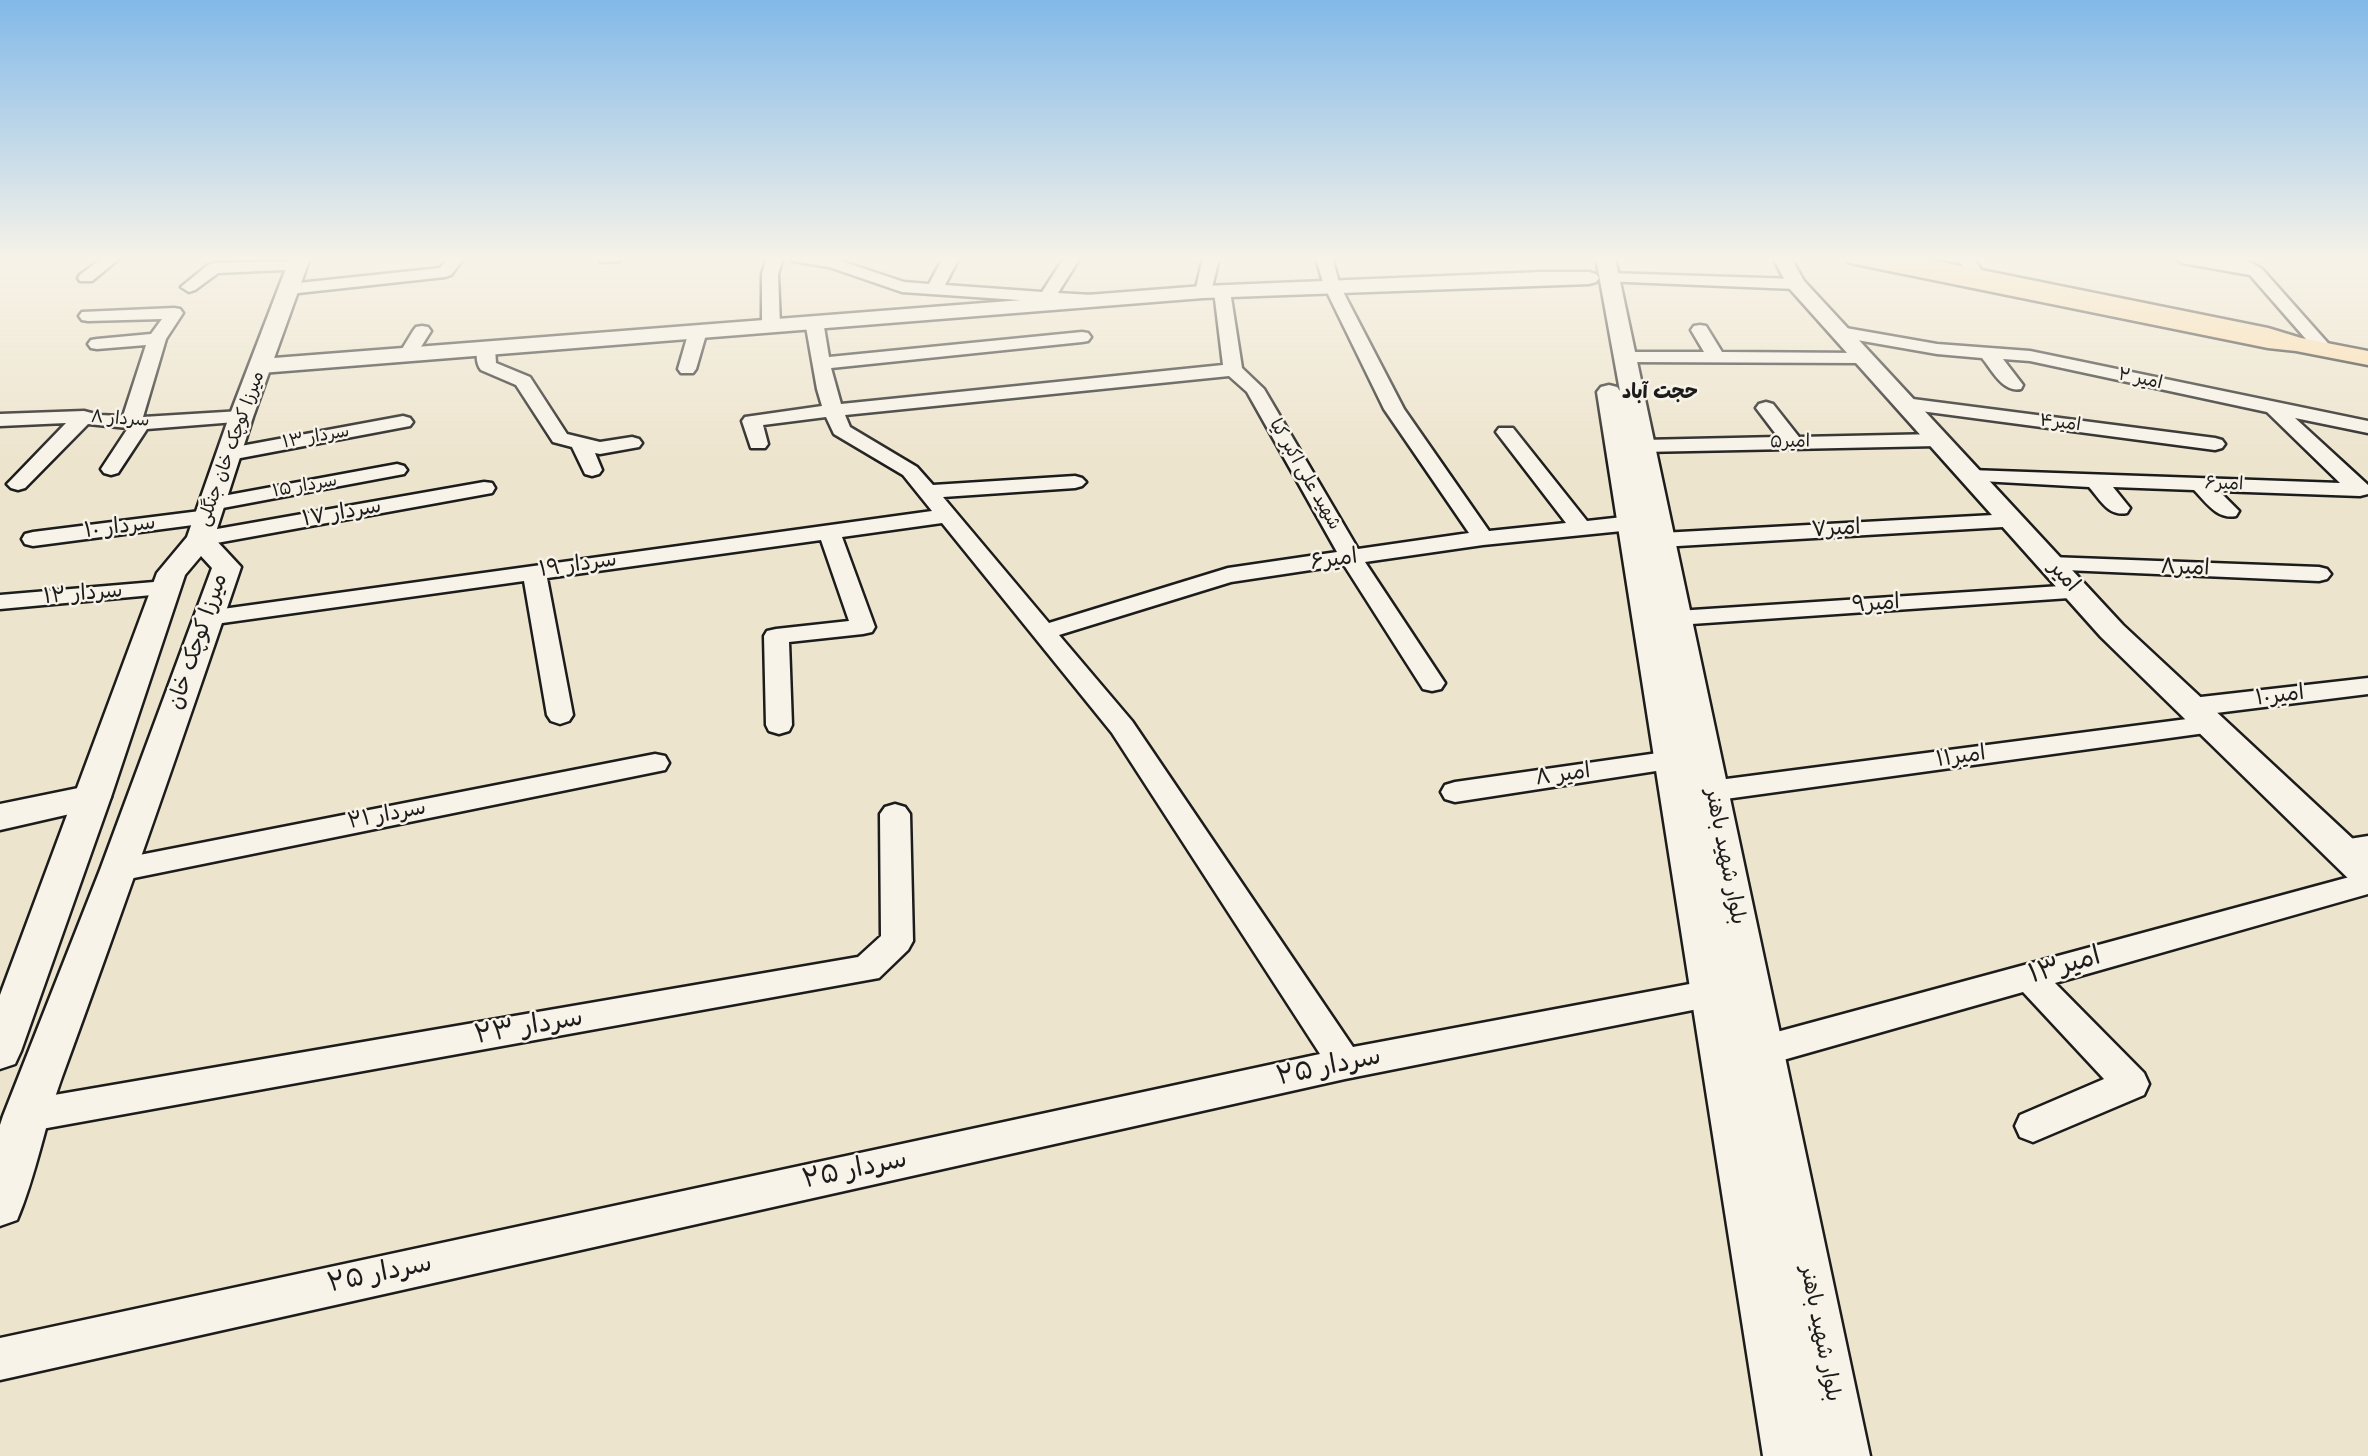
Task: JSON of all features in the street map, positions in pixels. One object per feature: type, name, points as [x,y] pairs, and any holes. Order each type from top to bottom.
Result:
[{"type":"main road","name":"میرزا کوچک خان جنگلی","points":[[207,520],[241,417],[276,326]]},
{"type":"main road","points":[[261,366],[759,326]]},
{"type":"main road","name":"بلوار شهید باهنر","points":[[1608,326],[1647,531],[1677,618],[1843,1456]]},
{"type":"main road","name":"بلوار شهید باهنر","points":[[1615,326],[1625,357],[1642,446],[1647,531],[1672,760],[1790,1456]]},
{"type":"main road","name":"امیر","points":[[1834,326],[2112,631],[2201,716],[2355,848],[2368,875]]},
{"type":"main road","points":[[2206,326],[2268,338]]},
{"type":"main road","points":[[2212,326],[2368,358]]},
{"type":"main road","name":"میرزا کوچک خان","points":[[0,1051],[93,797],[171,573],[207,520]]},
{"type":"main road","name":"میرزا کوچک خان","points":[[0,1204],[25,1116],[119,870],[227,567],[207,520]]},
{"type":"main road","points":[[124,708],[181,694]]},
{"type":"main road","points":[[0,817],[93,797]]},
{"type":"street","points":[[111,469],[136,423],[157,339],[166,326]]},
{"type":"street","points":[[815,326],[826,389],[841,430],[910,471],[1122,727],[1345,1064]]},
{"type":"street","points":[[758,444],[752,422],[834,410],[1233,370],[1222,326]]},
{"type":"street","points":[[1352,326],[1394,409],[1483,538]]},
{"type":"street","points":[[2304,326],[2325,350]]},
{"type":"street","points":[[1700,330],[1716,358]]},
{"type":"street","points":[[408,354],[422,331]]},
{"type":"street","points":[[687,369],[698,331]]},
{"type":"street","name":"امیر ۲","points":[[1840,332],[1937,349],[2030,357],[2368,427]]},
{"type":"street","points":[[822,363],[1083,337]]},
{"type":"street","points":[[97,344],[157,339]]},
{"type":"street","points":[[486,348],[487,366],[523,381],[560,438],[600,448],[632,443]]},
{"type":"street","points":[[1988,353],[2014,385]]},
{"type":"street","points":[[1625,357],[1863,358]]},
{"type":"street","name":"شهید علی اکبر کیا","points":[[1233,370],[1255,389],[1352,559],[1432,683]]},
{"type":"street","name":"امیر۴","points":[[1905,404],[2215,444]]},
{"type":"street","points":[[1766,408],[1793,443]]},
{"type":"street","name":"امیر۶","points":[[1971,476],[2360,490],[2275,409]]},
{"type":"street","points":[[18,484],[84,417]]},
{"type":"street","name":"سردار ۸","points":[[0,420],[84,417],[136,423],[241,417]]},
{"type":"street","name":"سردار ۱۳","points":[[230,454],[403,422]]},
{"type":"street","points":[[1506,432],[1581,528]]},
{"type":"street","name":"امیر۵","points":[[1642,446],[1938,440]]},
{"type":"street","points":[[581,444],[592,470]]},
{"type":"street","name":"سردار ۱۵","points":[[207,520],[398,470]]},
{"type":"street","points":[[2095,480],[2119,508]]},
{"type":"street","points":[[927,492],[1075,482]]},
{"type":"street","points":[[2199,484],[2228,511]]},
{"type":"street","name":"سردار ۱۷","points":[[207,520],[484,488]]},
{"type":"street","name":"سردار ۱۹","points":[[208,618],[947,516]]},
{"type":"street","name":"سردار ۱۰","points":[[33,539],[207,520]]},
{"type":"street","name":"امیر۷","points":[[1647,531],[2012,521]]},
{"type":"street","name":"امیر۶","points":[[1044,632],[1228,575],[1352,559],[1483,538],[1581,528],[1647,531]]},
{"type":"street","points":[[779,725],[776,636],[863,627],[829,532]]},
{"type":"street","name":"امیر۸","points":[[2050,564],[2319,574]]},
{"type":"street","points":[[534,572],[560,715]]},
{"type":"street","name":"سردار ۱۲","points":[[0,602],[166,588]]},
{"type":"street","name":"امیر۹","points":[[1677,618],[2076,592]]},
{"type":"street","name":"امیر۱۰","points":[[2201,716],[2368,686]]},
{"type":"street","name":"امیر۱۱","points":[[1711,791],[2201,716]]},
{"type":"street","name":"امیر ۸","points":[[1455,792],[1672,760]]},
{"type":"street","name":"سردار ۲۱","points":[[119,870],[655,763]]},
{"type":"street","name":"سردار ۲۳","points":[[25,1116],[867,969],[897,941],[894,814]]},
{"type":"street","name":"امیر۱۳","points":[[1762,1051],[2368,883]]},
{"type":"street","points":[[2029,977],[2131,1084],[2032,1126]]},
{"type":"street","name":"سردار ۲۵","points":[[0,1359],[1345,1064],[1711,994]]},
{"type":"district","name":"حجت آباد","points":[[1660,394]]}]
